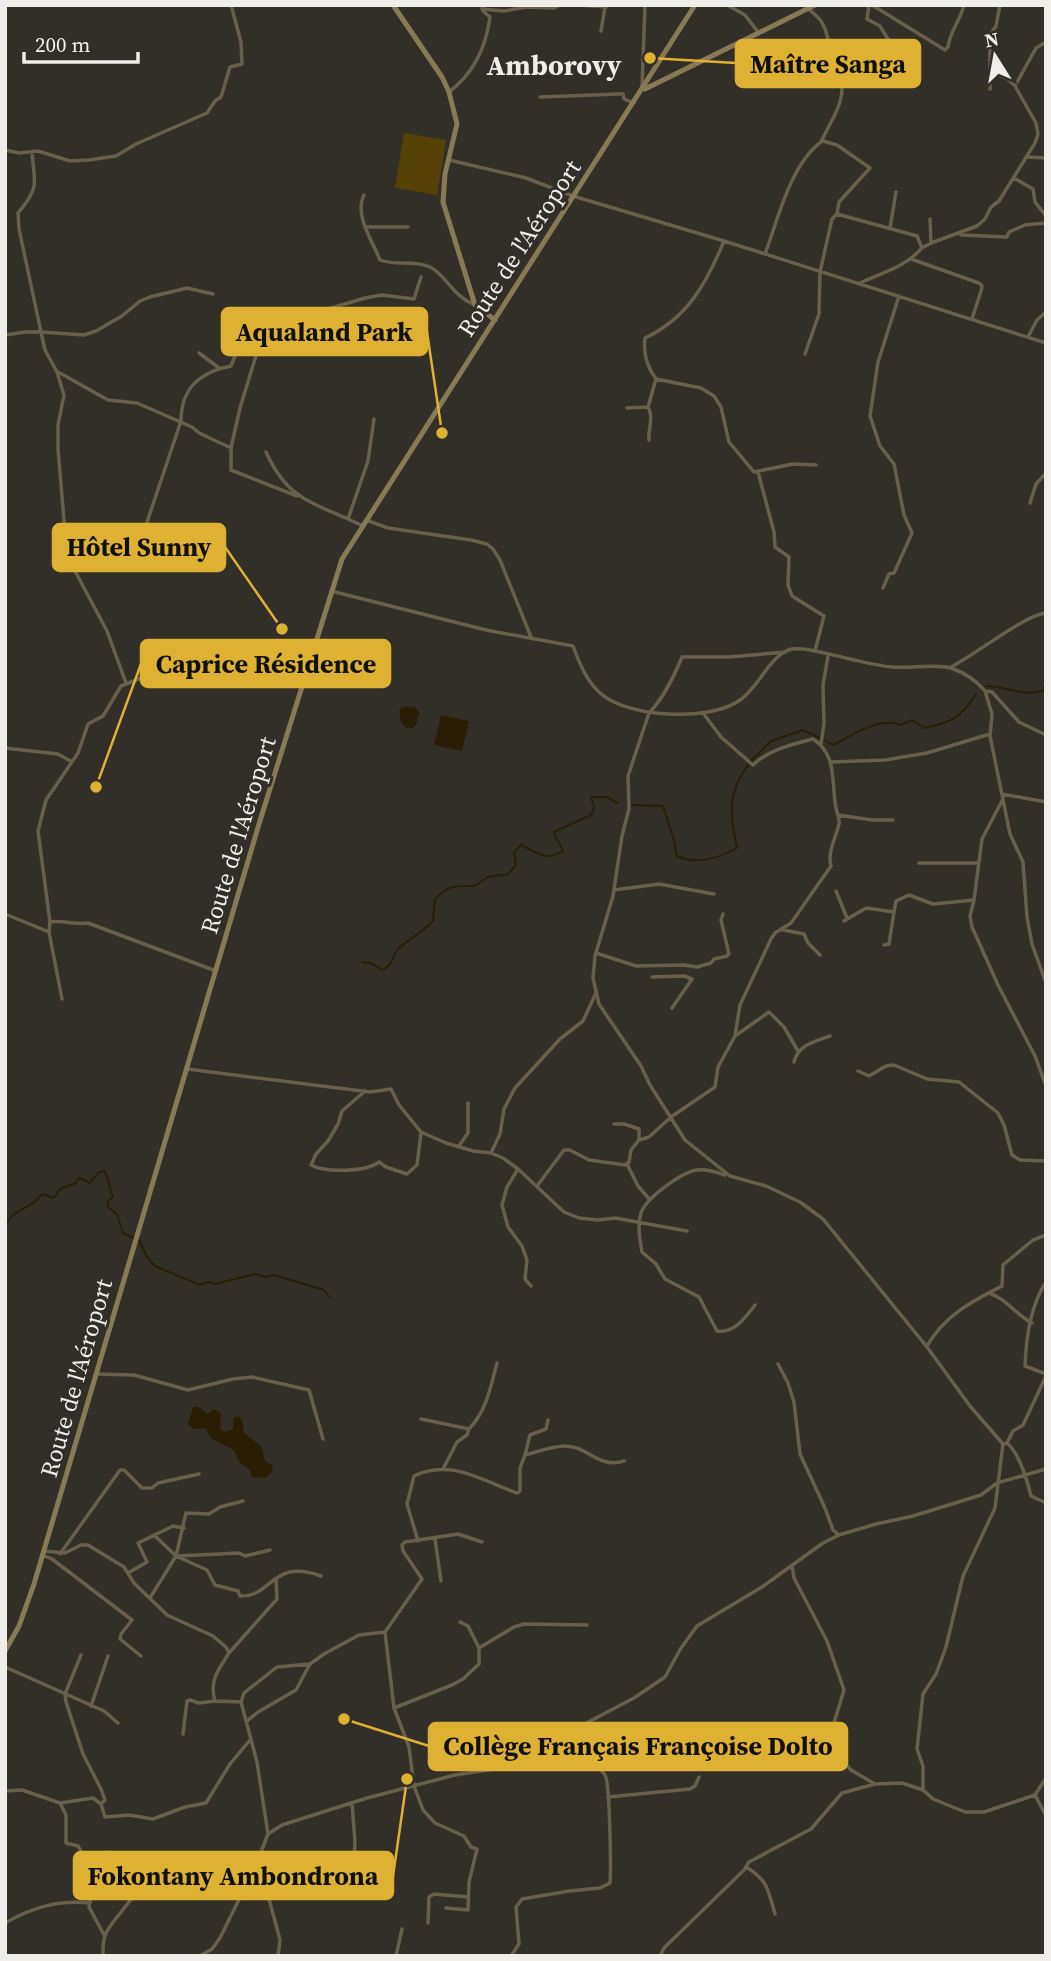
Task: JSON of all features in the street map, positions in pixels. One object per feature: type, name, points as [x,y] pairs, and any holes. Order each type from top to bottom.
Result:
[{"type":"main road","points":[[393,5],[442,77],[449,92],[457,124],[448,159],[443,202],[475,305],[495,320]]},
{"type":"main road","name":"Route de l'Aéroport","points":[[5,1651],[8,1638],[26,1609],[214,970],[342,559],[695,5]]},
{"type":"main road","name":"Route de l'Aéroport","points":[[642,91],[816,5]]},
{"type":"main road","points":[[485,315],[488,331]]},
{"type":"street","points":[[5,150],[19,153],[38,151],[70,160],[109,157],[207,113],[221,97],[230,67],[242,64],[241,42],[231,5]]},
{"type":"street","points":[[482,7],[504,11],[554,8],[560,5]]},
{"type":"street","points":[[578,5],[606,6],[601,31]]},
{"type":"street","points":[[642,91],[645,5]]},
{"type":"street","points":[[727,5],[745,15],[758,32]]},
{"type":"street","points":[[889,41],[880,26],[867,19],[871,5],[945,50],[951,30],[961,17],[964,5]]},
{"type":"street","points":[[990,89],[990,35],[996,26],[1000,5]]},
{"type":"street","points":[[449,92],[464,81],[487,41],[491,17],[482,7]]},
{"type":"street","points":[[808,9],[823,25],[836,80],[842,86],[840,104],[821,142]]},
{"type":"street","points":[[1015,86],[1036,48],[1046,42]]},
{"type":"street","points":[[858,284],[888,273],[931,243],[977,226],[999,201],[1014,178],[1038,134],[1030,111],[1015,86],[1008,79],[991,72]]},
{"type":"street","points":[[540,97],[623,94],[625,99],[634,103]]},
{"type":"street","points":[[765,254],[794,177],[815,146],[824,140],[837,145],[870,168],[839,202],[837,214],[832,219],[820,272],[819,313],[805,354]]},
{"type":"street","points":[[32,152],[37,179],[30,199],[18,213],[19,229],[45,350],[57,372],[64,395],[58,425],[58,449],[67,556],[107,632],[126,683]]},
{"type":"street","points":[[1026,157],[1046,158]]},
{"type":"street","points":[[448,159],[526,178],[573,196],[1046,343]]},
{"type":"street","points":[[1014,178],[1033,189],[1035,202],[1046,216]]},
{"type":"street","points":[[890,228],[896,192]]},
{"type":"street","points":[[364,195],[360,204],[361,216],[380,260],[429,266],[466,301],[475,305]]},
{"type":"street","points":[[837,214],[917,236],[922,248]]},
{"type":"street","points":[[930,219],[931,243]]},
{"type":"street","points":[[956,235],[1007,237],[1009,232],[1015,229],[1046,223]]},
{"type":"street","points":[[366,227],[408,227]]},
{"type":"street","points":[[649,440],[648,429],[651,422],[648,407],[656,379],[646,360],[645,338],[674,319],[698,295],[724,241]]},
{"type":"street","points":[[911,259],[979,283],[982,286],[972,320]]},
{"type":"street","points":[[421,277],[414,299],[382,295],[365,298],[274,325],[262,335],[240,408],[231,448],[231,470],[348,519],[487,544],[500,560],[531,637]]},
{"type":"street","points":[[5,335],[25,331],[84,335],[105,326],[150,297],[187,288],[213,294]]},
{"type":"street","points":[[883,588],[889,574],[894,573],[912,533],[904,515],[894,464],[880,446],[870,416],[878,362],[899,296]]},
{"type":"street","points":[[1028,337],[1037,320],[1046,312]]},
{"type":"street","points":[[67,556],[95,540],[121,539],[144,531],[181,421],[181,406],[189,391],[199,378],[211,370],[231,366],[243,337],[249,333],[262,335]]},
{"type":"street","points":[[199,353],[219,368]]},
{"type":"street","points":[[57,372],[108,400],[137,403],[181,421],[231,448]]},
{"type":"street","points":[[656,379],[701,388],[715,396],[721,407],[729,442],[754,472],[793,464],[816,466]]},
{"type":"street","points":[[628,408],[648,407]]},
{"type":"street","points":[[348,519],[368,461],[374,419]]},
{"type":"street","points":[[266,452],[297,496]]},
{"type":"street","points":[[758,472],[774,532],[775,547],[789,557],[788,585],[792,596],[824,616],[815,651]]},
{"type":"street","points":[[1030,503],[1036,484],[1046,473]]},
{"type":"street","points":[[331,591],[486,630],[573,646],[581,666],[598,692],[611,702],[649,713],[703,713],[721,709],[742,699],[786,652]]},
{"type":"street","points":[[949,668],[969,658],[1024,621],[1046,613]]},
{"type":"street","points":[[730,1176],[685,1140],[599,1003],[593,978],[596,953],[614,890],[629,809],[628,776],[649,713],[656,706],[682,657],[729,657],[786,652],[801,648],[828,656],[892,667],[949,668],[975,679],[985,691],[992,714],[990,734],[1002,797],[1010,834],[1023,862],[1031,944],[1046,983]]},
{"type":"street","points":[[62,999],[48,932],[50,922],[38,831],[46,800],[72,762],[88,724],[103,716],[121,686],[202,654],[309,661]]},
{"type":"street","points":[[821,744],[824,723],[823,685],[828,656]]},
{"type":"street","points":[[985,691],[992,692],[1019,722],[1046,735]]},
{"type":"street","points":[[639,1140],[649,1137],[671,1117],[715,1087],[718,1067],[736,1036],[740,1005],[771,939],[775,933],[791,923],[831,866],[829,858],[839,821],[830,762],[821,744],[813,739],[785,746],[760,758],[753,765],[721,737],[703,713]]},
{"type":"street","points":[[830,762],[885,760],[927,753],[990,734]]},
{"type":"street","points":[[5,748],[58,754],[72,762]]},
{"type":"street","points":[[1002,797],[1046,802]]},
{"type":"street","points":[[1002,797],[982,839],[970,916],[972,927],[1035,1056],[1046,1086]]},
{"type":"street","points":[[838,815],[893,820]]},
{"type":"street","points":[[919,863],[978,863]]},
{"type":"street","points":[[614,890],[659,884],[714,894]]},
{"type":"street","points":[[836,891],[845,919],[866,908],[894,912]]},
{"type":"street","points":[[884,945],[889,944],[897,901],[909,895],[933,904],[974,900]]},
{"type":"street","points":[[5,914],[48,932]]},
{"type":"street","points":[[596,953],[636,966],[689,967],[711,963],[714,959],[729,954],[726,932],[721,920],[723,914]]},
{"type":"street","points":[[50,922],[77,925],[88,923],[214,970]]},
{"type":"street","points":[[783,930],[804,934],[820,956]]},
{"type":"street","points":[[684,976],[689,967]]},
{"type":"street","points":[[652,977],[684,976],[692,979],[672,1009]]},
{"type":"street","points":[[491,1153],[503,1123],[504,1110],[515,1088],[560,1039],[583,1021],[597,992]]},
{"type":"street","points":[[736,1036],[769,1012],[784,1027],[798,1051]]},
{"type":"street","points":[[794,1062],[798,1051],[830,1036]]},
{"type":"street","points":[[858,1071],[869,1076],[886,1066],[894,1065],[927,1079],[959,1082],[998,1113],[1012,1155],[1020,1160],[1046,1161]]},
{"type":"street","points":[[187,1069],[368,1091],[391,1089],[399,1105],[421,1132],[473,1151],[491,1153],[503,1158],[564,1212],[579,1218],[615,1218],[687,1231]]},
{"type":"street","points":[[368,1091],[342,1111],[338,1124],[311,1165],[320,1170],[366,1169],[379,1162],[407,1174],[417,1166],[421,1132]]},
{"type":"street","points":[[459,1146],[468,1132],[468,1103]]},
{"type":"street","points":[[614,1124],[624,1124],[641,1132],[627,1164]]},
{"type":"street","points":[[537,1186],[564,1150],[570,1150],[589,1160],[627,1164]]},
{"type":"street","points":[[627,1164],[638,1186],[650,1200]]},
{"type":"street","points":[[518,1169],[507,1187],[502,1205],[508,1227],[522,1246],[527,1259],[525,1279],[531,1286]]},
{"type":"street","points":[[755,1305],[734,1327],[723,1332],[716,1331],[699,1297],[665,1279],[656,1264],[642,1252],[639,1222],[643,1208],[657,1193],[695,1170],[709,1170],[766,1186],[800,1202],[822,1219],[927,1347],[971,1406],[1005,1443],[1012,1447],[1026,1474],[1031,1496],[1046,1503]]},
{"type":"street","points":[[927,1347],[937,1329],[963,1306],[1002,1286],[1003,1265],[1033,1240],[1046,1235]]},
{"type":"street","points":[[922,1790],[923,1766],[917,1749],[923,1694],[936,1674],[946,1647],[963,1576],[995,1508],[1005,1443],[1013,1431],[1023,1425],[1046,1375],[1026,1366],[1027,1335],[1040,1291],[1046,1282]]},
{"type":"street","points":[[989,1293],[1000,1296],[1021,1318],[1032,1324]]},
{"type":"street","points":[[443,1469],[457,1442],[467,1435],[477,1421],[497,1363]]},
{"type":"street","points":[[779,1364],[794,1402],[800,1454],[833,1530],[839,1535]]},
{"type":"street","points":[[95,1374],[134,1375],[188,1390],[252,1377],[309,1390],[323,1439]]},
{"type":"street","points":[[421,1419],[469,1429]]},
{"type":"street","points":[[418,1541],[407,1504],[414,1476],[455,1469],[517,1493],[520,1491],[520,1468],[530,1435],[546,1429],[548,1420]]},
{"type":"street","points":[[525,1455],[564,1446],[584,1451],[613,1465],[624,1461]]},
{"type":"street","points":[[268,1834],[298,1819],[352,1802],[454,1775],[501,1768],[560,1739],[666,1677],[681,1648],[697,1626],[823,1543],[839,1535],[981,1495],[997,1483],[1046,1469]]},
{"type":"street","points":[[60,1553],[120,1470],[124,1470],[142,1488],[152,1488],[158,1483],[199,1474]]},
{"type":"street","points":[[150,1598],[176,1556],[186,1513],[209,1514],[220,1507],[243,1501]]},
{"type":"street","points":[[128,1573],[147,1562],[138,1543],[173,1526],[184,1528]]},
{"type":"street","points":[[446,1908],[468,1910],[477,1849],[471,1847],[464,1836],[435,1823],[423,1810],[414,1786],[409,1747],[394,1708],[385,1632],[421,1582],[421,1576],[411,1564],[402,1545],[458,1534],[482,1542]]},
{"type":"street","points":[[154,1535],[171,1548],[176,1556],[207,1570],[215,1585],[238,1591],[240,1596],[248,1596],[288,1571],[303,1569],[321,1576]]},
{"type":"street","points":[[435,1539],[441,1581]]},
{"type":"street","points":[[43,1553],[60,1553],[80,1545],[88,1545],[124,1567],[167,1615],[213,1636],[229,1653]]},
{"type":"street","points":[[176,1556],[239,1553],[245,1556],[270,1550]]},
{"type":"street","points":[[43,1553],[132,1620],[120,1639],[141,1656]]},
{"type":"street","points":[[792,1565],[794,1578],[827,1641],[844,1690],[834,1723],[839,1756],[851,1770],[875,1784]]},
{"type":"street","points":[[215,1701],[212,1692],[213,1680],[229,1653],[277,1599],[276,1578]]},
{"type":"street","points":[[394,1708],[463,1679],[479,1664],[479,1648],[468,1626],[460,1622]]},
{"type":"street","points":[[479,1648],[524,1624],[587,1625]]},
{"type":"street","points":[[200,1956],[212,1949],[220,1938],[253,1873],[268,1834],[267,1812],[241,1702],[244,1693],[277,1667],[310,1664],[359,1635],[385,1632]]},
{"type":"street","points":[[81,1654],[65,1694],[83,1754],[101,1788],[104,1800],[101,1804]]},
{"type":"street","points":[[91,1706],[108,1656]]},
{"type":"street","points":[[247,1721],[296,1690],[310,1664]]},
{"type":"street","points":[[5,1667],[104,1711],[118,1723]]},
{"type":"street","points":[[183,1734],[187,1701],[241,1702]]},
{"type":"street","points":[[5,1791],[22,1790],[60,1802],[93,1798],[101,1804],[105,1817],[129,1815],[153,1819],[185,1807],[206,1804],[230,1764],[250,1739]]},
{"type":"street","points":[[511,1956],[519,1944],[516,1907],[522,1899],[600,1888],[610,1883],[608,1777],[590,1756],[576,1751],[560,1739]]},
{"type":"street","points":[[608,1797],[690,1788],[695,1786],[699,1777]]},
{"type":"street","points":[[660,1956],[664,1948],[756,1857],[811,1829],[842,1793],[875,1784],[902,1783],[965,1812],[984,1812],[1035,1795],[1046,1778]]},
{"type":"street","points":[[1035,1795],[1046,1816]]},
{"type":"street","points":[[60,1802],[66,1815],[66,1843],[78,1846],[88,1864],[92,1892],[90,1903],[95,1922],[104,1935]]},
{"type":"street","points":[[352,1802],[354,1860]]},
{"type":"street","points":[[85,1858],[106,1853],[121,1854],[125,1895],[129,1900]]},
{"type":"street","points":[[259,1859],[312,1861],[317,1855],[383,1866]]},
{"type":"street","points":[[256,1865],[261,1869],[280,1940],[278,1956]]},
{"type":"street","points":[[103,1956],[104,1935],[129,1900],[146,1886],[171,1873],[202,1869],[228,1867],[253,1873]]},
{"type":"street","points":[[746,1867],[760,1876],[775,1914]]},
{"type":"street","points":[[202,1869],[207,1874],[212,1891],[242,1893]]},
{"type":"street","points":[[428,1923],[429,1897],[434,1894],[468,1897]]},
{"type":"street","points":[[5,1923],[26,1911],[53,1903],[90,1903]]},
{"type":"street","points":[[396,1956],[402,1929]]},
{"type":"shaded area","points":[[404,133],[446,140],[437,195],[395,188]]},
{"type":"shaded area","points":[[342,640],[350,649],[345,657],[335,658],[336,645]]},
{"type":"shaded area","points":[[414,706],[420,713],[413,728],[406,728],[401,722],[399,710]]},
{"type":"shaded area","points":[[441,715],[469,721],[462,751],[434,745]]},
{"type":"shaded area","points":[[197,1406],[208,1414],[214,1409],[221,1413],[220,1429],[224,1432],[233,1429],[233,1418],[239,1416],[244,1433],[262,1447],[265,1461],[273,1465],[272,1472],[265,1478],[252,1477],[250,1470],[240,1463],[234,1450],[212,1439],[205,1428],[193,1429],[188,1424],[193,1407]]},
{"type":"waterway","points":[[986,686],[1036,693],[1043,691],[1046,681]]},
{"type":"waterway","points":[[823,739],[833,745],[866,728],[884,723],[900,725],[912,720],[924,728],[941,724],[960,714],[976,694]]},
{"type":"waterway","points":[[750,762],[771,741],[803,730],[820,738]]},
{"type":"waterway","points":[[632,805],[663,806],[677,856],[700,860],[723,855],[737,848],[732,815],[733,795],[748,765]]},
{"type":"waterway","points":[[362,962],[383,970],[400,947],[433,921],[435,899],[440,894],[454,887],[475,886],[488,877],[508,874],[516,865],[514,852],[521,845],[546,856],[563,851],[554,832],[591,815],[594,808],[591,797],[606,797],[618,803]]},
{"type":"waterway","points":[[5,1225],[13,1215],[32,1204],[42,1194],[54,1198],[60,1189],[76,1183],[79,1178],[90,1183],[99,1172],[105,1171],[113,1197],[108,1201],[108,1207],[117,1214],[123,1233],[134,1238]]},
{"type":"waterway","points":[[139,1240],[155,1266],[200,1285],[255,1274],[266,1277],[274,1275],[324,1290],[330,1298]]},
{"type":"place","name":"Maître Sanga","points":[[650,58]]},
{"type":"place","name":"Aqualand Park","points":[[442,433]]},
{"type":"place","name":"Hôtel Sunny","points":[[282,629]]},
{"type":"place","name":"Caprice Résidence","points":[[96,787]]},
{"type":"place","name":"Collège Français Françoise Dolto","points":[[344,1719]]},
{"type":"place","name":"Fokontany Ambondrona","points":[[407,1779]]},
{"type":"district","name":"Amborovy","points":[[554,65]]}]
